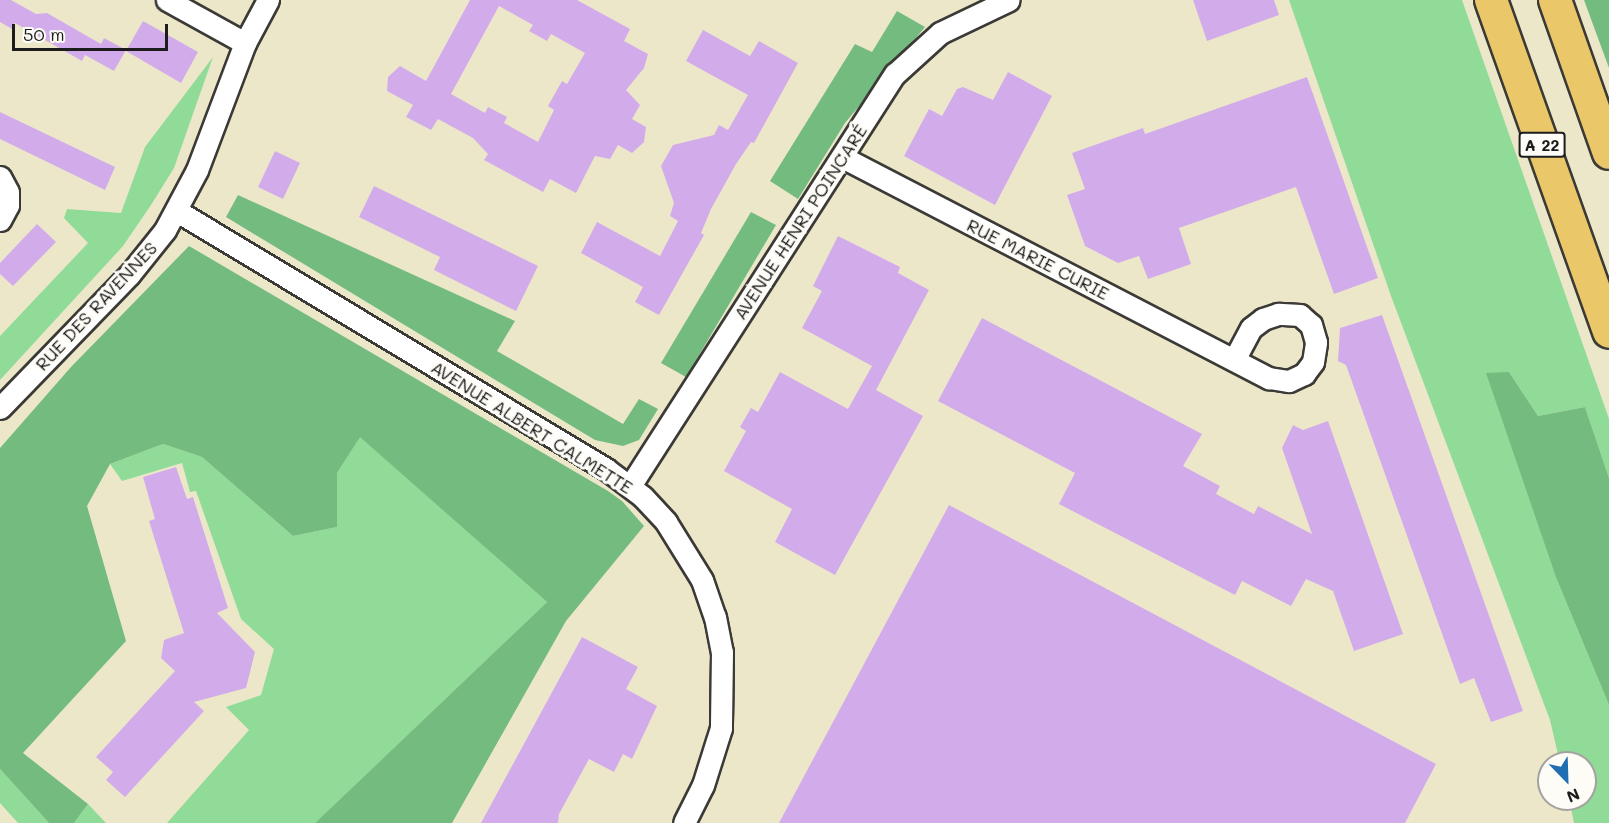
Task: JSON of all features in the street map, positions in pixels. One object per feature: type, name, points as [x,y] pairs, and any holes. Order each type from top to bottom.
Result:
[{"type":"highway","name":"A 22","points":[[1491,0],[1609,332]]},
{"type":"highway","points":[[1555,0],[1609,153]]},
{"type":"street","points":[[167,0],[245,43]]},
{"type":"street","name":"RUE DES RAVENNES","points":[[0,408],[129,275],[177,211],[209,141],[245,43],[268,0]]},
{"type":"street","name":"AVENUE HENRI POINCARÉ","points":[[630,486],[895,74],[916,51],[940,33],[1009,0]]},
{"type":"street","name":"RUE MARIE CURIE","points":[[842,157],[1234,360]]},
{"type":"street","points":[[0,177],[8,199],[0,220]]},
{"type":"street","name":"AVENUE ALBERT CALMETTE","points":[[177,211],[630,486],[666,522],[693,562],[710,599],[719,636],[723,690],[721,728],[706,777],[684,823]]},
{"type":"green space","points":[[1289,0],[1462,0],[1609,419],[1609,478],[1585,407],[1538,416],[1509,372],[1557,580],[1609,705],[1609,823],[1574,823],[1572,811],[1597,811],[1597,751],[1557,751],[1550,720],[1391,296]]},
{"type":"green space","points":[[1584,0],[1609,0],[1609,68]]},
{"type":"green space","points":[[897,11],[925,27],[845,123],[798,199],[770,181],[855,44],[872,52]]},
{"type":"green space","points":[[213,57],[174,168],[151,205],[123,246],[0,380],[0,336],[88,243],[64,218],[67,209],[121,213],[145,147]]},
{"type":"green space","points":[[238,195],[515,321],[497,351],[623,424],[639,399],[658,409],[639,440],[623,446],[595,440],[226,217]]},
{"type":"green space","points":[[751,212],[776,225],[686,377],[661,363]]},
{"type":"green space","points":[[189,246],[608,491],[622,501],[644,526],[566,621],[452,823],[315,823],[547,602],[360,437],[337,473],[337,527],[293,536],[202,457],[163,444],[110,464],[87,506],[126,641],[23,753],[88,804],[74,823],[49,823],[0,769],[0,448],[71,367]]},
{"type":"green space","points":[[1509,372],[1538,416],[1585,407],[1609,478],[1609,705],[1557,580],[1486,373]]},
{"type":"green space","points":[[360,436],[547,602],[315,823],[167,823],[249,730],[226,707],[261,695],[274,649],[241,619],[196,491],[190,492],[182,463],[122,481],[110,464],[163,444],[202,457],[293,536],[337,527],[337,473]]},
{"type":"green space","points":[[0,769],[49,823],[18,823],[0,803]]},
{"type":"green space","points":[[88,804],[106,823],[74,823]]},
{"type":"building","points":[[0,0],[11,0],[36,14],[47,13],[101,44],[104,38],[126,50],[114,71],[85,55],[82,61],[15,23],[12,29],[0,22]]},
{"type":"building","points":[[470,0],[577,0],[630,29],[624,41],[648,54],[644,68],[626,90],[640,105],[632,119],[646,127],[644,142],[632,153],[618,145],[610,159],[595,156],[576,193],[550,179],[543,192],[484,160],[488,154],[473,138],[438,119],[431,130],[406,117],[413,105],[387,91],[388,77],[400,66],[426,81]],"holes":[[[499,6],[533,25],[529,31],[547,41],[551,34],[585,53],[567,84],[562,81],[548,106],[554,110],[538,142],[504,123],[507,117],[488,107],[485,113],[451,94]]]},
{"type":"building","points":[[1193,0],[1274,0],[1279,15],[1207,41]]},
{"type":"building","points":[[143,21],[198,52],[181,83],[126,51]]},
{"type":"building","points":[[703,30],[750,56],[759,41],[798,63],[754,143],[751,142],[736,164],[711,209],[701,233],[704,235],[659,315],[635,302],[643,287],[581,253],[597,222],[660,256],[678,221],[670,216],[674,203],[661,166],[673,145],[714,135],[719,125],[728,130],[748,95],[686,61]]},
{"type":"building","points":[[1008,72],[1052,96],[995,205],[904,156],[929,109],[942,116],[957,89],[963,87],[993,100]]},
{"type":"building","points":[[1307,77],[1378,278],[1334,294],[1296,187],[1179,228],[1191,264],[1148,279],[1139,256],[1118,263],[1085,246],[1067,195],[1085,189],[1072,153],[1143,128],[1145,134]]},
{"type":"building","points":[[0,112],[115,167],[105,190],[0,139]]},
{"type":"building","points":[[275,151],[300,163],[283,199],[258,187]]},
{"type":"building","points":[[374,186],[538,266],[516,311],[434,270],[440,257],[359,217]]},
{"type":"building","points":[[37,224],[56,242],[13,286],[0,274],[0,263]]},
{"type":"building","points":[[838,236],[900,267],[898,273],[929,290],[876,390],[923,416],[835,575],[775,542],[792,509],[724,471],[746,431],[740,427],[751,408],[758,412],[780,372],[848,409],[872,366],[802,328],[822,291],[813,286]]},
{"type":"building","points":[[1382,315],[1523,711],[1491,722],[1474,678],[1460,684],[1346,365],[1338,361],[1340,328]]},
{"type":"building","points":[[982,318],[1202,434],[1183,466],[1220,486],[1216,494],[1254,514],[1258,506],[1312,534],[1282,448],[1293,425],[1303,430],[1328,421],[1403,634],[1354,651],[1333,591],[1306,579],[1291,606],[1242,581],[1235,595],[1059,504],[1075,473],[938,401]]},
{"type":"building","points":[[176,467],[187,499],[193,497],[228,608],[217,613],[255,652],[246,688],[194,702],[204,711],[125,797],[106,780],[113,772],[96,757],[175,671],[161,658],[164,640],[184,633],[149,521],[155,519],[143,477]]},
{"type":"building","points":[[949,505],[1436,764],[1405,823],[779,823]]},
{"type":"building","points":[[582,637],[638,667],[626,689],[657,706],[632,759],[623,754],[614,772],[589,759],[559,814],[558,823],[481,823]]}]
